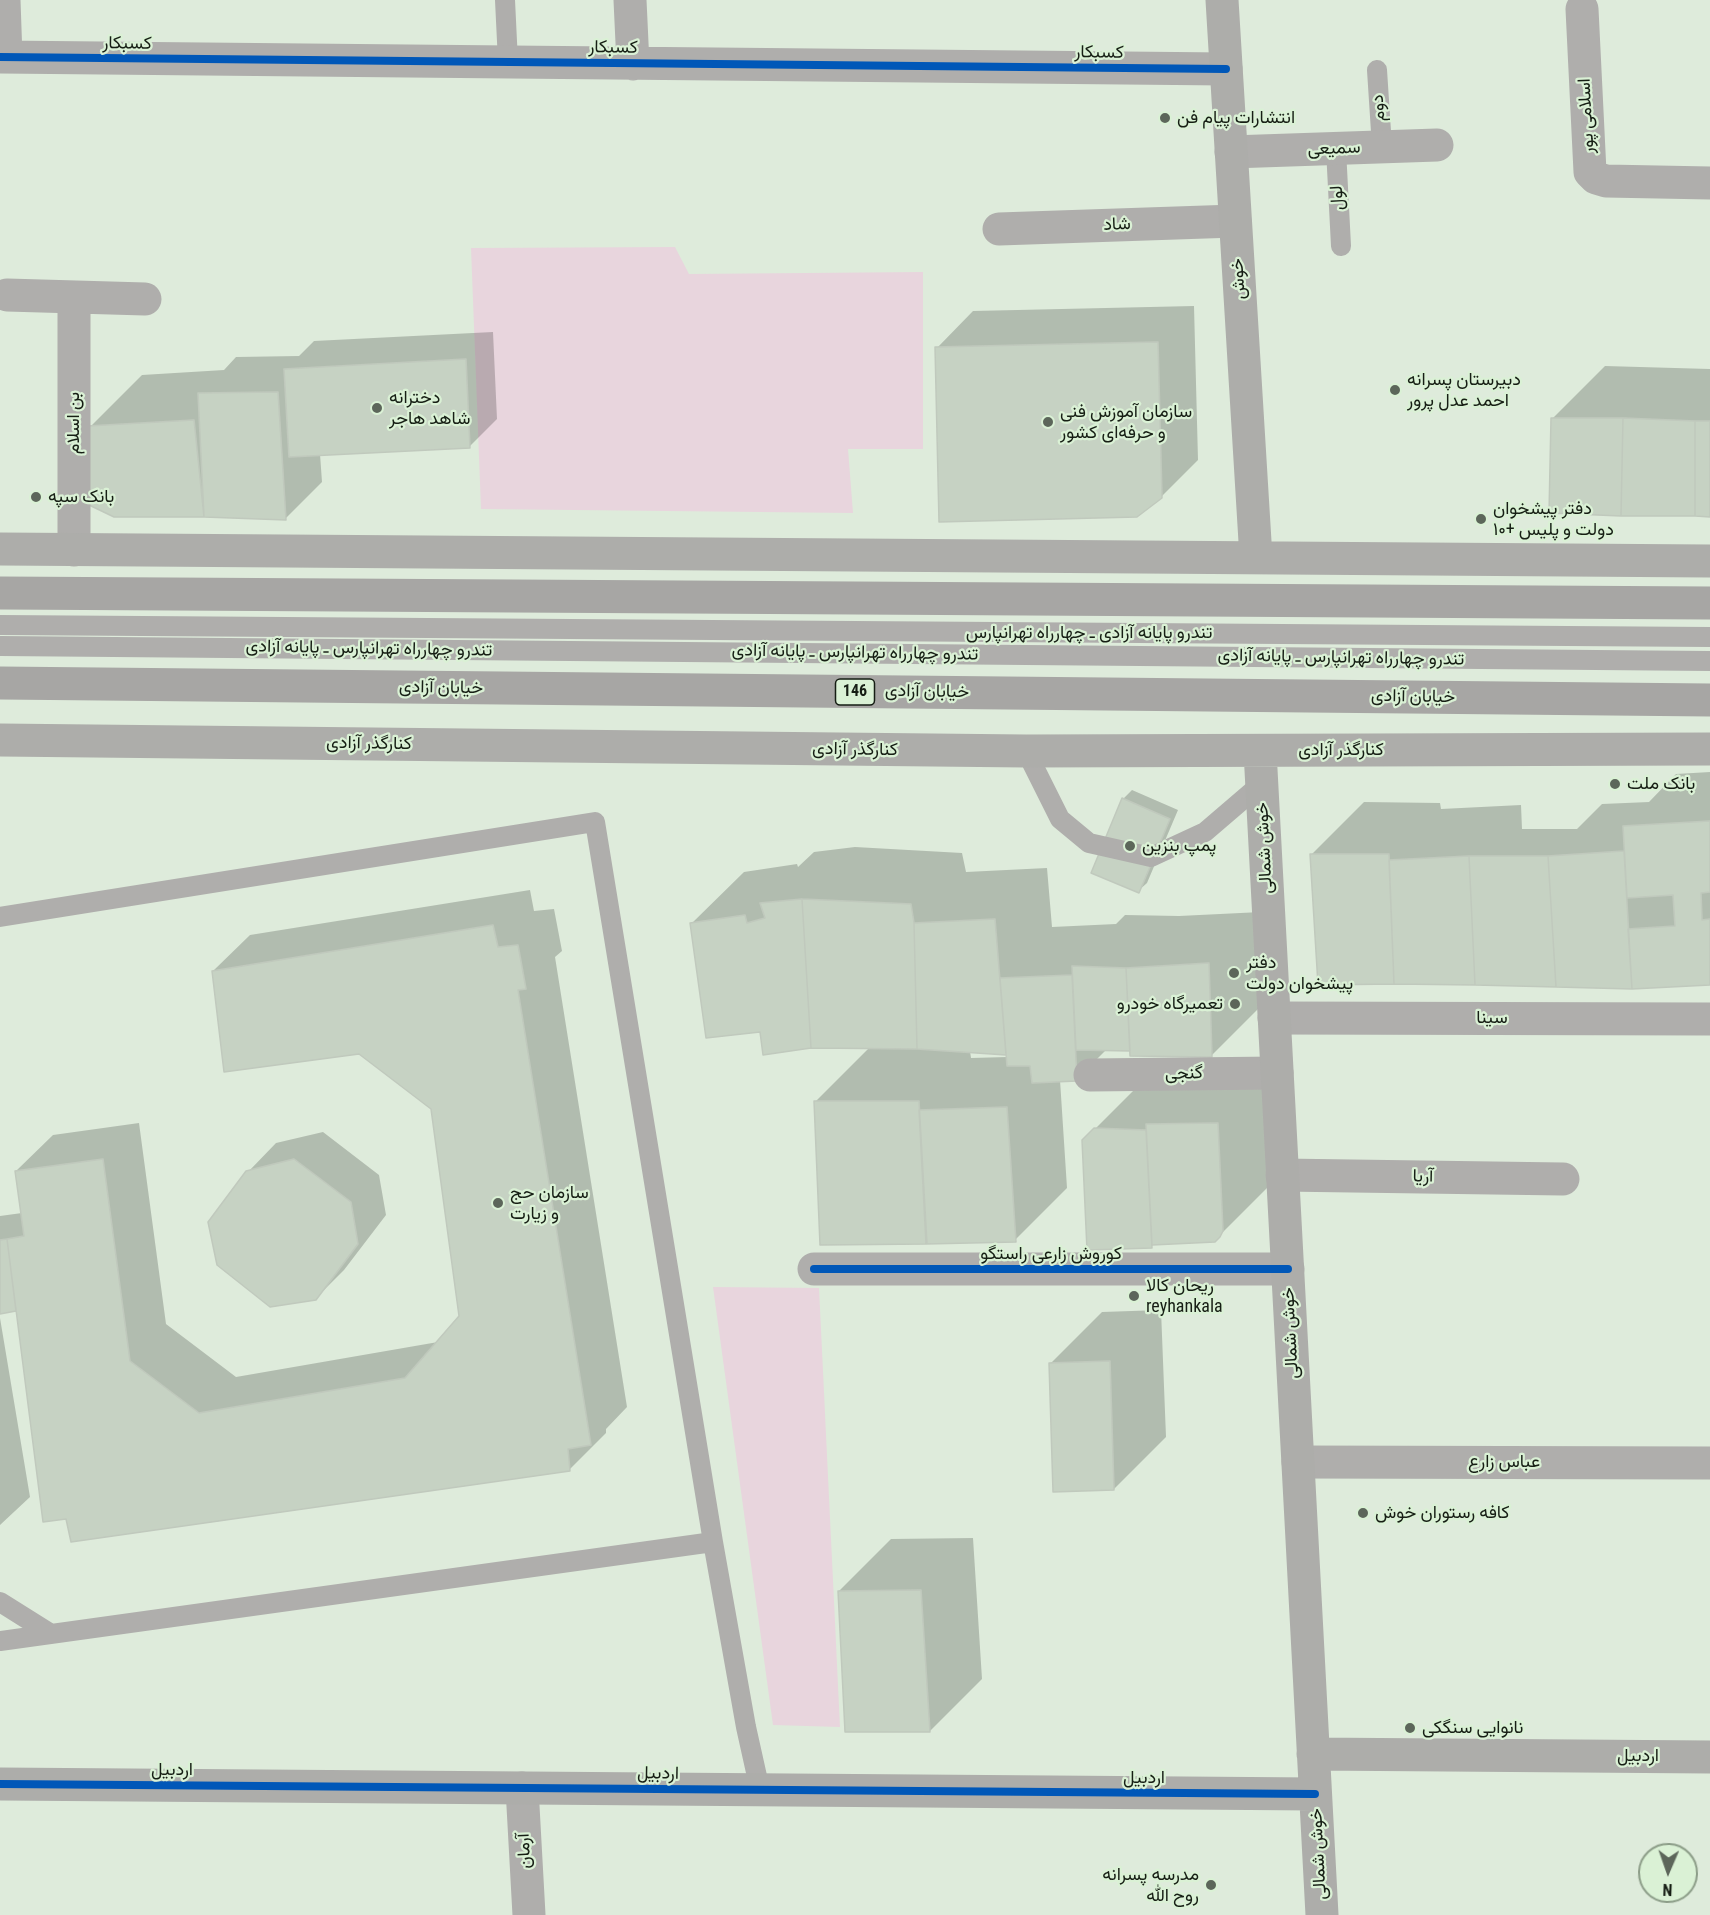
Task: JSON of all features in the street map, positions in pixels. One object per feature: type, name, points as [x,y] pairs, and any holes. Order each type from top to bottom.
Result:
[{"type":"main road","name":"خوش","points":[[1222,0],[1256,558]]},
{"type":"main road","points":[[0,549],[1710,561]]},
{"type":"main road","points":[[0,593],[1710,603]]},
{"type":"main road","name":"خیابان آزادی","points":[[0,683],[1710,700]]},
{"type":"main road","name":"کنارگذر آزادی","points":[[0,740],[1026,751],[1710,749]]},
{"type":"main road","name":"خوش شمالی","points":[[1260,751],[1322,1915]]},
{"type":"main road","name":"اردبیل","points":[[0,1784],[760,1790],[1710,1757]]},
{"type":"street","points":[[3,57],[4,0]]},
{"type":"street","points":[[630,0],[633,64]]},
{"type":"street","name":"اسلامی پور","points":[[1582,9],[1590,172],[1596,178],[1606,181],[1710,183]]},
{"type":"street","name":"کسبکار","points":[[3,57],[1226,69]]},
{"type":"street","name":"سمیعی","points":[[1231,152],[1437,145]]},
{"type":"street","name":"شاد","points":[[999,230],[1235,221]]},
{"type":"street","points":[[7,295],[146,299]]},
{"type":"street","name":"بن اسلام","points":[[74,297],[74,550]]},
{"type":"street","name":"سینا","points":[[1274,1018],[1710,1019]]},
{"type":"street","name":"گنجی","points":[[1090,1075],[1277,1073]]},
{"type":"street","name":"آریا","points":[[1282,1175],[1563,1179]]},
{"type":"street","name":"کوروش زارعی راستگو","points":[[814,1269],[1288,1269]]},
{"type":"street","name":"عباس زارع","points":[[1298,1462],[1710,1463]]},
{"type":"street","name":"آرمان","points":[[522,1788],[529,1915]]},
{"type":"lane","points":[[505,0],[508,62]]},
{"type":"lane","name":"دوم","points":[[1377,70],[1382,147]]},
{"type":"lane","name":"لول","points":[[1336,149],[1341,246]]},
{"type":"lane","name":"تندرو پایانه آزادی ـ چهارراه تهرانپارس","points":[[0,625],[1710,637]]},
{"type":"lane","name":"تندرو چهارراه تهرانپارس ـ پایانه آزادی","points":[[0,646],[1710,661]]},
{"type":"lane","points":[[1026,751],[1060,819],[1089,843],[1151,857],[1205,832],[1261,784]]},
{"type":"lane","points":[[0,917],[595,822],[713,1542],[746,1727],[760,1790]]},
{"type":"lane","points":[[0,1641],[713,1542]]},
{"type":"lane","points":[[0,1602],[51,1634]]},
{"type":"shaded area","points":[[675,247],[689,274],[923,272],[923,449],[848,449],[853,513],[481,509],[471,248]]},
{"type":"shaded area","points":[[713,1287],[819,1288],[840,1727],[773,1725]]},
{"type":"building","name":"سازمان آموزش فنی و حرفه‌ای کشور","points":[[1158,342],[1162,498],[1137,517],[939,522],[935,347]]},
{"type":"building","name":"دخترانه شاهد هاجر","points":[[466,359],[470,448],[289,457],[284,369]]},
{"type":"building","points":[[278,392],[286,520],[204,517],[198,393]]},
{"type":"building","points":[[1551,418],[1623,418],[1621,516],[1549,513]]},
{"type":"building","points":[[1623,418],[1695,421],[1695,516],[1621,516]]},
{"type":"building","points":[[194,420],[204,517],[114,517],[89,505],[88,426]]},
{"type":"building","points":[[1695,421],[1710,421],[1710,517],[1695,516]]},
{"type":"building","name":"پمپ بنزین","points":[[1122,798],[1170,819],[1139,893],[1091,873]]},
{"type":"building","points":[[1710,821],[1710,892],[1701,893],[1702,920],[1710,919],[1710,985],[1632,989],[1628,929],[1675,926],[1673,895],[1627,898],[1623,826]]},
{"type":"building","points":[[1624,851],[1632,989],[1556,987],[1548,856]]},
{"type":"building","points":[[1310,854],[1389,854],[1394,984],[1318,985]]},
{"type":"building","points":[[1469,856],[1475,985],[1394,984],[1389,860]]},
{"type":"building","points":[[1469,856],[1548,856],[1556,987],[1475,985]]},
{"type":"building","points":[[802,899],[911,904],[914,923],[917,1049],[811,1048]]},
{"type":"building","points":[[802,899],[811,1048],[763,1055],[760,1032],[706,1038],[690,923],[745,915],[747,923],[765,918],[760,903]]},
{"type":"building","points":[[995,919],[1006,1055],[917,1049],[914,923]]},
{"type":"building","name":"سازمان حج و زیارت","points":[[493,925],[498,947],[518,945],[526,989],[518,990],[591,1445],[568,1449],[570,1471],[71,1542],[66,1519],[43,1522],[7,1239],[24,1236],[15,1171],[103,1159],[130,1361],[199,1413],[405,1378],[459,1316],[431,1109],[359,1054],[224,1072],[212,971]]},
{"type":"building","points":[[1209,963],[1212,1057],[1130,1056],[1126,968]]},
{"type":"building","points":[[1072,966],[1126,968],[1130,1051],[1076,1050]]},
{"type":"building","points":[[1072,975],[1077,1081],[1032,1083],[1030,1066],[1007,1066],[1000,978]]},
{"type":"building","points":[[814,1101],[919,1101],[927,1244],[820,1245]]},
{"type":"building","points":[[1007,1107],[1016,1242],[926,1244],[919,1110]]},
{"type":"building","points":[[1218,1123],[1223,1231],[1220,1237],[1215,1242],[1152,1245],[1146,1124]]},
{"type":"building","points":[[1094,1128],[1146,1130],[1152,1248],[1087,1250],[1082,1140]]},
{"type":"building","points":[[294,1159],[351,1202],[358,1244],[316,1300],[270,1307],[217,1265],[208,1222],[246,1171]]},
{"type":"building","points":[[7,1239],[16,1311],[0,1314],[0,1240]]},
{"type":"building","points":[[1110,1361],[1114,1490],[1053,1492],[1049,1363]]},
{"type":"building","points":[[921,1590],[930,1732],[845,1732],[838,1591]]},
{"type":"cycle path","points":[[0,57],[1226,69]]},
{"type":"cycle path","points":[[814,1269],[1288,1269]]},
{"type":"cycle path","points":[[0,1784],[1315,1794]]},
{"type":"place","name":"انتشارات پیام فن","points":[[1165,118]]},
{"type":"place","name":"دبیرستان پسرانه احمد عدل پرور","points":[[1395,390]]},
{"type":"place","name":"دخترانه شاهد هاجر","points":[[377,408]]},
{"type":"place","name":"سازمان آموزش فنی و حرفه‌ای کشور","points":[[1048,422]]},
{"type":"place","name":"بانک سپه","points":[[36,497]]},
{"type":"place","name":"دفتر پیشخوان دولت و پلیس +۱۰","points":[[1481,519]]},
{"type":"place","name":"بانک ملت","points":[[1615,784]]},
{"type":"place","name":"پمپ بنزین","points":[[1130,846]]},
{"type":"place","name":"دفتر پیشخوان دولت","points":[[1234,973]]},
{"type":"place","name":"تعمیرگاه خودرو","points":[[1235,1004]]},
{"type":"place","name":"سازمان حج و زیارت","points":[[498,1203]]},
{"type":"place","name":"ریحان کالا reyhankala","points":[[1134,1296]]},
{"type":"place","name":"کافه رستوران خوش","points":[[1363,1513]]},
{"type":"place","name":"نانوایی سنگکی","points":[[1410,1728]]},
{"type":"place","name":"مدرسه پسرانه روح الله","points":[[1211,1885]]}]
